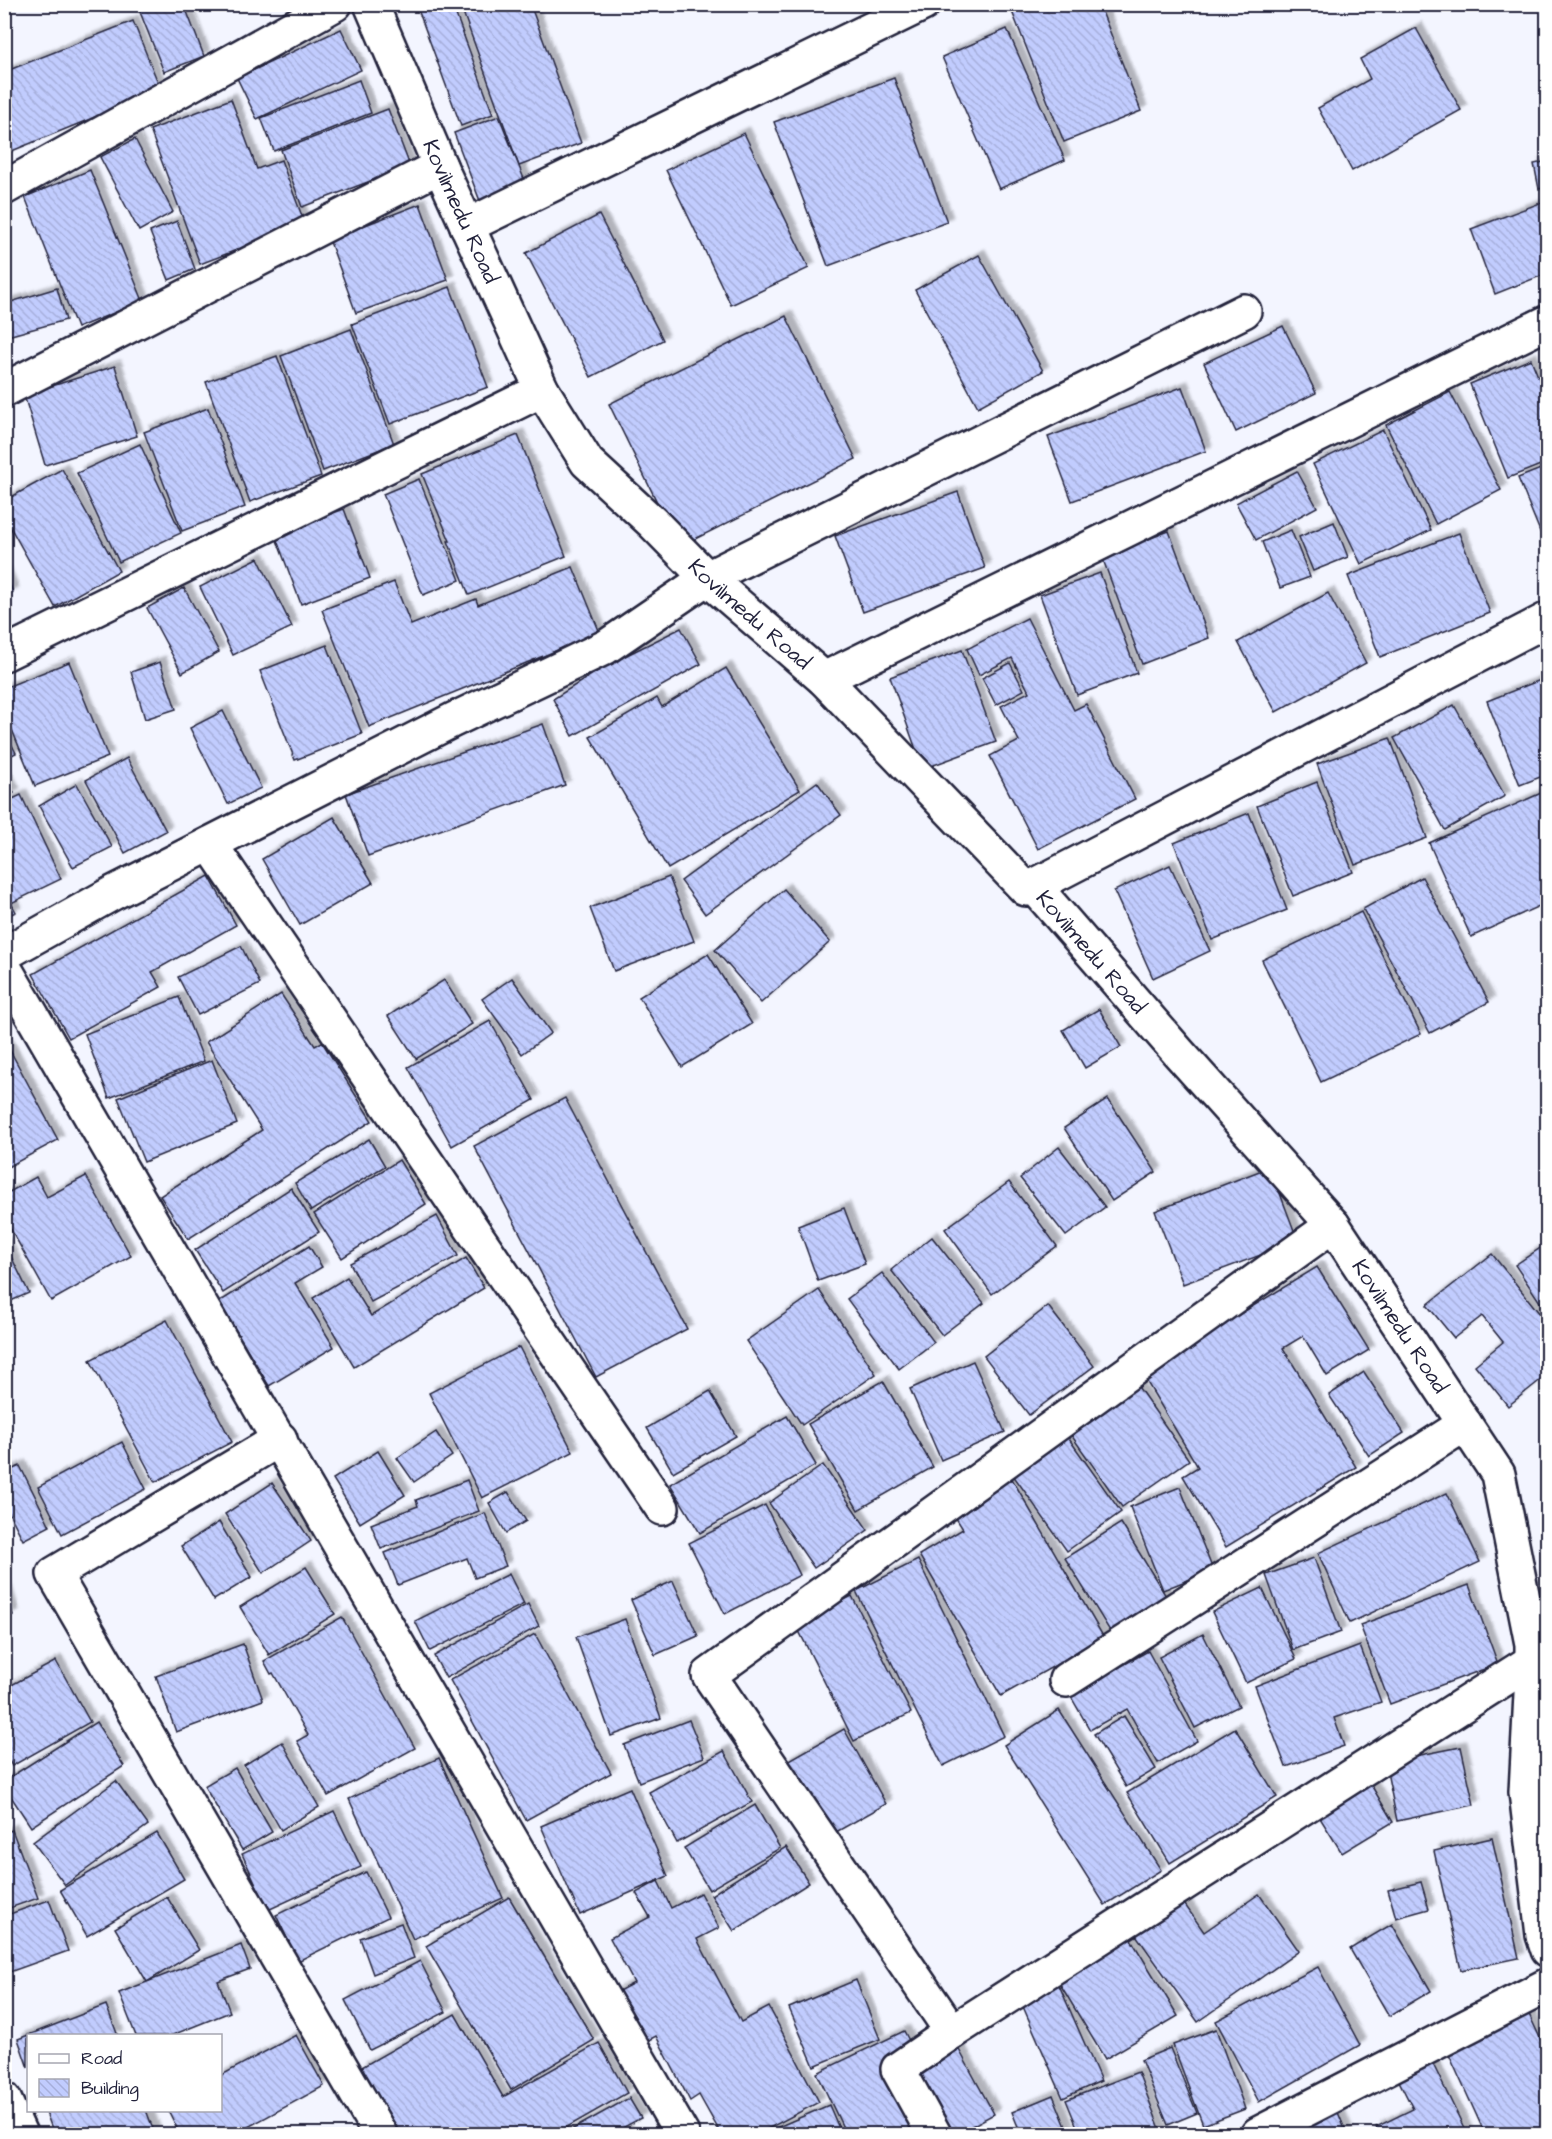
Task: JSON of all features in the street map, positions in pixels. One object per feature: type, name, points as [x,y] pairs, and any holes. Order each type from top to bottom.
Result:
[{"type":"street","points":[[4,188],[335,4]]},
{"type":"street","name":"Kovilmedu Road","points":[[371,4],[440,166],[542,390],[587,462],[652,522],[707,578],[824,679],[1026,889],[1034,886],[1178,1052],[1333,1225],[1498,1474],[1537,1666],[1526,1792],[1543,1935],[1548,1950]]},
{"type":"street","points":[[467,226],[923,4]]},
{"type":"street","points":[[4,390],[440,166]]},
{"type":"street","points":[[4,954],[113,893],[453,720],[606,647],[707,578],[1244,311]]},
{"type":"street","points":[[824,679],[1548,322]]},
{"type":"street","points":[[4,654],[542,390]]},
{"type":"street","points":[[1034,886],[1548,619]]},
{"type":"street","points":[[210,844],[662,1508]]},
{"type":"street","points":[[4,967],[682,2134]]},
{"type":"street","points":[[952,2032],[709,1675],[1333,1225]]},
{"type":"street","points":[[1066,1680],[1465,1424]]},
{"type":"street","points":[[280,1439],[54,1574],[380,2134]]},
{"type":"street","points":[[934,2134],[898,2070],[952,2032],[1537,1666]]},
{"type":"street","points":[[1258,2134],[1548,1985]]},
{"type":"street","points":[[4,2099],[20,2134]]},
{"type":"building","points":[[144,4],[184,4],[204,56],[164,72],[138,7]]},
{"type":"building","points":[[416,4],[452,4],[493,114],[461,126]]},
{"type":"building","points":[[460,4],[530,4],[581,143],[519,166]]},
{"type":"building","points":[[1009,4],[1099,4],[1141,111],[1064,142]]},
{"type":"building","points":[[133,21],[161,90],[7,153],[4,146],[4,72]]},
{"type":"building","points":[[1416,28],[1461,110],[1352,171],[1318,108],[1370,79],[1360,59]]},
{"type":"building","points":[[341,29],[361,70],[257,119],[237,78]]},
{"type":"building","points":[[1007,29],[1065,160],[999,189],[942,57]]},
{"type":"building","points":[[894,78],[947,222],[828,266],[774,122]]},
{"type":"building","points":[[359,80],[371,113],[274,151],[261,118]]},
{"type":"building","points":[[231,99],[257,169],[281,160],[305,224],[200,264],[150,130]]},
{"type":"building","points":[[388,109],[410,166],[302,207],[281,150]]},
{"type":"building","points":[[499,116],[526,184],[480,201],[454,133]]},
{"type":"building","points":[[744,133],[809,268],[731,305],[666,170]]},
{"type":"building","points":[[135,139],[173,212],[139,231],[100,157]]},
{"type":"building","points":[[1548,161],[1548,187],[1539,189],[1534,164]]},
{"type":"building","points":[[90,170],[143,301],[77,328],[25,197]]},
{"type":"building","points":[[1548,200],[1548,273],[1495,294],[1471,229]]},
{"type":"building","points":[[420,204],[448,280],[356,313],[329,239]]},
{"type":"building","points":[[599,215],[663,340],[591,377],[526,253]]},
{"type":"building","points":[[177,221],[195,269],[169,280],[150,232]]},
{"type":"building","points":[[979,255],[1043,371],[978,407],[915,290]]},
{"type":"building","points":[[450,287],[488,387],[390,424],[352,324]]},
{"type":"building","points":[[57,288],[66,320],[4,337],[4,304]]},
{"type":"building","points":[[786,316],[856,459],[679,547],[609,404]]},
{"type":"building","points":[[1283,326],[1316,393],[1236,432],[1204,363]]},
{"type":"building","points":[[351,329],[394,444],[323,471],[281,356]]},
{"type":"building","points":[[1548,337],[1548,360],[1540,340]]},
{"type":"building","points":[[277,356],[321,476],[250,502],[206,382]]},
{"type":"building","points":[[1531,359],[1548,401],[1548,462],[1508,478],[1470,384]]},
{"type":"building","points":[[115,366],[137,436],[45,465],[24,395]]},
{"type":"building","points":[[1182,387],[1206,451],[1072,501],[1048,437]]},
{"type":"building","points":[[1450,392],[1501,490],[1436,524],[1386,425]]},
{"type":"building","points":[[208,408],[245,507],[182,531],[144,432]]},
{"type":"building","points":[[1383,430],[1431,530],[1361,564],[1313,464]]},
{"type":"building","points":[[518,435],[566,556],[469,595],[448,541],[450,541],[422,474]]},
{"type":"building","points":[[140,444],[181,533],[119,562],[77,473]]},
{"type":"building","points":[[1548,466],[1548,551],[1518,478]]},
{"type":"building","points":[[62,469],[119,571],[55,607],[4,516],[4,501]]},
{"type":"building","points":[[1297,471],[1317,507],[1256,540],[1236,503]]},
{"type":"building","points":[[419,479],[460,580],[423,595],[383,494]]},
{"type":"building","points":[[958,492],[985,568],[863,612],[835,536]]},
{"type":"building","points":[[344,509],[370,578],[301,604],[275,535]]},
{"type":"building","points":[[1334,522],[1348,557],[1313,571],[1299,537]]},
{"type":"building","points":[[1291,530],[1310,577],[1280,588],[1262,542]]},
{"type":"building","points":[[1169,531],[1209,638],[1142,664],[1102,557]]},
{"type":"building","points":[[1459,533],[1490,613],[1380,657],[1348,576]]},
{"type":"building","points":[[258,558],[292,627],[233,655],[200,587]]},
{"type":"building","points":[[573,567],[600,633],[369,727],[322,610],[394,582],[411,625],[476,599],[478,605]]},
{"type":"building","points":[[4,571],[13,592],[4,596]]},
{"type":"building","points":[[1100,573],[1137,673],[1077,695],[1040,595]]},
{"type":"building","points":[[184,588],[219,652],[182,673],[147,608]]},
{"type":"building","points":[[1328,593],[1366,663],[1276,712],[1238,642]]},
{"type":"building","points":[[1027,618],[1074,710],[1086,704],[1135,799],[1038,849],[990,756],[1019,741],[1001,706],[1029,692],[1012,658],[979,675],[967,649]]},
{"type":"building","points":[[681,628],[701,664],[573,736],[553,699],[609,664]]},
{"type":"building","points":[[327,645],[362,734],[295,760],[260,671]]},
{"type":"building","points":[[962,650],[996,742],[923,769],[890,677]]},
{"type":"building","points":[[69,662],[108,757],[35,786],[4,710],[4,688]]},
{"type":"building","points":[[160,662],[176,709],[145,719],[131,672]]},
{"type":"building","points":[[1010,663],[1024,690],[996,705],[982,678]]},
{"type":"building","points":[[726,668],[800,790],[668,869],[590,737],[657,698],[662,707]]},
{"type":"building","points":[[1548,677],[1548,774],[1520,785],[1487,701]]},
{"type":"building","points":[[1454,705],[1505,796],[1445,830],[1394,738]]},
{"type":"building","points":[[223,711],[261,788],[228,804],[190,728]]},
{"type":"building","points":[[543,724],[565,785],[368,856],[346,794]]},
{"type":"building","points":[[4,730],[16,753],[4,759]]},
{"type":"building","points":[[1390,738],[1427,838],[1355,865],[1317,764]]},
{"type":"building","points":[[127,758],[166,831],[125,853],[86,780]]},
{"type":"building","points":[[4,775],[14,793],[4,799]]},
{"type":"building","points":[[817,782],[841,815],[705,914],[681,881]]},
{"type":"building","points":[[1317,782],[1353,872],[1293,896],[1257,806]]},
{"type":"building","points":[[77,784],[112,847],[73,867],[39,806]]},
{"type":"building","points":[[1548,790],[1548,902],[1471,937],[1429,843]]},
{"type":"building","points":[[21,795],[61,879],[11,903],[16,912],[4,917],[4,803]]},
{"type":"building","points":[[1249,813],[1287,910],[1212,940],[1174,843]]},
{"type":"building","points":[[334,817],[373,883],[300,925],[262,859]]},
{"type":"building","points":[[1170,865],[1210,951],[1153,978],[1114,891]]},
{"type":"building","points":[[209,876],[236,925],[152,972],[161,987],[69,1038],[33,974]]},
{"type":"building","points":[[669,877],[694,941],[614,971],[590,908]]},
{"type":"building","points":[[1422,877],[1489,1002],[1430,1033],[1363,909]]},
{"type":"building","points":[[784,889],[830,942],[761,1003],[715,950]]},
{"type":"building","points":[[1361,912],[1421,1034],[1321,1082],[1262,960]]},
{"type":"building","points":[[241,946],[260,984],[198,1015],[178,977]]},
{"type":"building","points":[[708,954],[752,1024],[682,1067],[639,997]]},
{"type":"building","points":[[512,978],[551,1033],[522,1054],[482,999]]},
{"type":"building","points":[[444,980],[472,1024],[416,1059],[388,1016]]},
{"type":"building","points":[[281,994],[315,1046],[322,1042],[372,1121],[188,1239],[160,1196],[262,1130],[206,1042]]},
{"type":"building","points":[[179,997],[204,1061],[109,1098],[85,1034]]},
{"type":"building","points":[[1099,1009],[1121,1047],[1085,1068],[1063,1030]]},
{"type":"building","points":[[490,1021],[534,1100],[452,1146],[408,1067]]},
{"type":"building","points":[[4,1039],[58,1140],[4,1169]]},
{"type":"building","points":[[212,1060],[237,1124],[144,1162],[118,1098]]},
{"type":"building","points":[[565,1098],[687,1329],[596,1377],[474,1146]]},
{"type":"building","points":[[1108,1099],[1156,1172],[1112,1201],[1064,1128]]},
{"type":"building","points":[[369,1139],[385,1166],[311,1211],[295,1183]]},
{"type":"building","points":[[1059,1147],[1105,1207],[1066,1236],[1020,1178]]},
{"type":"building","points":[[399,1160],[426,1204],[342,1258],[314,1214]]},
{"type":"building","points":[[1270,1167],[1298,1241],[1183,1284],[1155,1211]]},
{"type":"building","points":[[86,1176],[131,1256],[51,1301],[4,1217],[4,1195],[36,1177],[47,1197]]},
{"type":"building","points":[[1009,1182],[1057,1246],[992,1294],[945,1229]]},
{"type":"building","points":[[291,1188],[319,1232],[223,1293],[195,1250]]},
{"type":"building","points":[[844,1208],[865,1264],[818,1281],[798,1226]]},
{"type":"building","points":[[437,1216],[458,1256],[371,1302],[350,1263]]},
{"type":"building","points":[[932,1237],[984,1303],[942,1335],[891,1270]]},
{"type":"building","points":[[4,1242],[29,1293],[4,1304]]},
{"type":"building","points":[[1548,1243],[1548,1314],[1515,1265]]},
{"type":"building","points":[[309,1246],[322,1267],[295,1283],[334,1347],[269,1386],[219,1302]]},
{"type":"building","points":[[1492,1254],[1548,1324],[1548,1374],[1508,1406],[1475,1365],[1503,1342],[1482,1316],[1454,1338],[1427,1305]]},
{"type":"building","points":[[466,1258],[484,1288],[354,1367],[313,1298],[347,1277],[371,1316]]},
{"type":"building","points":[[1317,1267],[1369,1350],[1327,1376],[1303,1336],[1283,1348],[1356,1467],[1226,1547],[1183,1476],[1198,1467],[1142,1374]]},
{"type":"building","points":[[882,1273],[934,1342],[899,1369],[847,1299]]},
{"type":"building","points":[[819,1290],[876,1374],[802,1425],[746,1341]]},
{"type":"building","points":[[1048,1306],[1094,1366],[1029,1415],[984,1356]]},
{"type":"building","points":[[167,1320],[232,1442],[155,1482],[90,1360]]},
{"type":"building","points":[[519,1347],[573,1452],[482,1498],[429,1393]]},
{"type":"building","points":[[973,1361],[1005,1432],[941,1460],[910,1389]]},
{"type":"building","points":[[1364,1372],[1404,1433],[1369,1456],[1329,1395]]},
{"type":"building","points":[[1132,1378],[1189,1460],[1122,1507],[1064,1425]]},
{"type":"building","points":[[883,1381],[933,1467],[858,1510],[808,1424]]},
{"type":"building","points":[[710,1391],[736,1436],[673,1472],[647,1428]]},
{"type":"building","points":[[787,1416],[816,1465],[700,1533],[670,1484]]},
{"type":"building","points":[[436,1432],[452,1456],[414,1482],[397,1458]]},
{"type":"building","points":[[1067,1436],[1121,1512],[1067,1551],[1013,1475]]},
{"type":"building","points":[[122,1442],[146,1489],[62,1534],[38,1487]]},
{"type":"building","points":[[378,1451],[405,1495],[360,1523],[333,1479]]},
{"type":"building","points":[[823,1465],[868,1530],[814,1568],[769,1503]]},
{"type":"building","points":[[20,1466],[50,1526],[23,1540],[4,1503],[4,1473]]},
{"type":"building","points":[[1011,1477],[1104,1638],[1001,1696],[919,1555],[963,1529],[952,1512]]},
{"type":"building","points":[[467,1480],[479,1511],[381,1549],[371,1524],[418,1506],[416,1500]]},
{"type":"building","points":[[272,1483],[311,1541],[263,1573],[225,1514]]},
{"type":"building","points":[[1180,1487],[1213,1570],[1163,1590],[1130,1507]]},
{"type":"building","points":[[508,1492],[526,1521],[506,1533],[489,1503]]},
{"type":"building","points":[[1447,1493],[1480,1562],[1350,1623],[1318,1553]]},
{"type":"building","points":[[765,1505],[800,1575],[725,1614],[689,1543]]},
{"type":"building","points":[[485,1513],[506,1566],[475,1578],[467,1558],[398,1585],[385,1553]]},
{"type":"building","points":[[219,1522],[252,1577],[214,1600],[181,1546]]},
{"type":"building","points":[[1121,1523],[1169,1601],[1113,1636],[1065,1558]]},
{"type":"building","points":[[1314,1558],[1341,1632],[1293,1650],[1266,1575]]},
{"type":"building","points":[[918,1560],[1004,1736],[943,1766],[856,1591]]},
{"type":"building","points":[[306,1567],[335,1614],[269,1655],[240,1607]]},
{"type":"building","points":[[509,1574],[524,1604],[430,1651],[415,1621]]},
{"type":"building","points":[[673,1581],[698,1636],[655,1655],[631,1600]]},
{"type":"building","points":[[4,1585],[13,1615],[4,1618]]},
{"type":"building","points":[[1469,1585],[1498,1664],[1390,1704],[1360,1625]]},
{"type":"building","points":[[1262,1588],[1296,1659],[1246,1683],[1212,1612]]},
{"type":"building","points":[[852,1596],[911,1713],[854,1741],[796,1625]]},
{"type":"building","points":[[528,1604],[539,1626],[446,1678],[434,1656]]},
{"type":"building","points":[[342,1617],[415,1748],[328,1796],[297,1741],[308,1735],[264,1661]]},
{"type":"building","points":[[625,1619],[661,1718],[611,1736],[576,1637]]},
{"type":"building","points":[[535,1634],[611,1773],[526,1820],[450,1680]]},
{"type":"building","points":[[1203,1634],[1239,1706],[1195,1728],[1159,1657]]},
{"type":"building","points":[[243,1644],[263,1700],[176,1732],[156,1676]]},
{"type":"building","points":[[1360,1646],[1381,1702],[1334,1718],[1344,1746],[1286,1767],[1255,1686]]},
{"type":"building","points":[[1148,1651],[1197,1741],[1158,1763],[1127,1709],[1090,1730],[1070,1695]]},
{"type":"building","points":[[56,1661],[90,1722],[12,1766],[4,1752],[4,1689]]},
{"type":"building","points":[[1059,1710],[1161,1870],[1105,1905],[1004,1745]]},
{"type":"building","points":[[1124,1716],[1156,1769],[1126,1787],[1094,1734]]},
{"type":"building","points":[[689,1720],[704,1757],[639,1782],[624,1745]]},
{"type":"building","points":[[96,1722],[124,1766],[31,1827],[4,1786],[4,1781]]},
{"type":"building","points":[[1235,1728],[1277,1797],[1170,1863],[1127,1793]]},
{"type":"building","points":[[844,1729],[886,1804],[829,1836],[786,1762]]},
{"type":"building","points":[[282,1742],[319,1807],[281,1830],[244,1765]]},
{"type":"building","points":[[1461,1747],[1474,1805],[1397,1821],[1385,1762]]},
{"type":"building","points":[[724,1751],[752,1802],[677,1843],[649,1792]]},
{"type":"building","points":[[439,1758],[503,1898],[413,1939],[349,1799]]},
{"type":"building","points":[[235,1768],[272,1832],[242,1850],[204,1786]]},
{"type":"building","points":[[1367,1778],[1393,1822],[1342,1853],[1315,1810]]},
{"type":"building","points":[[116,1781],[148,1825],[65,1885],[33,1842]]},
{"type":"building","points":[[630,1788],[668,1876],[580,1915],[541,1826]]},
{"type":"building","points":[[755,1805],[780,1848],[709,1890],[684,1848]]},
{"type":"building","points":[[334,1811],[361,1867],[268,1910],[242,1854]]},
{"type":"building","points":[[12,1830],[38,1898],[4,1910],[4,1833]]},
{"type":"building","points":[[157,1833],[184,1879],[87,1936],[60,1890]]},
{"type":"building","points":[[1492,1838],[1519,1958],[1461,1970],[1434,1851]]},
{"type":"building","points":[[786,1847],[809,1883],[734,1931],[711,1895]]},
{"type":"building","points":[[366,1872],[388,1917],[298,1961],[276,1915]]},
{"type":"building","points":[[658,1881],[671,1908],[700,1893],[719,1928],[697,1939],[741,2022],[769,2007],[819,2102],[758,2134],[721,2134],[699,2095],[690,2101],[656,2036],[636,2047],[609,1996],[634,1983],[610,1938],[650,1917],[636,1893]]},
{"type":"building","points":[[1421,1882],[1429,1909],[1396,1918],[1388,1890]]},
{"type":"building","points":[[1259,1894],[1299,1951],[1198,2022],[1136,1935],[1183,1902],[1204,1932]]},
{"type":"building","points":[[167,1897],[199,1950],[147,1982],[115,1928]]},
{"type":"building","points":[[509,1897],[594,2040],[511,2090],[426,1946]]},
{"type":"building","points":[[49,1900],[68,1951],[4,1974],[4,1916]]},
{"type":"building","points":[[401,1923],[414,1958],[373,1974],[360,1938]]},
{"type":"building","points":[[1392,1924],[1431,1991],[1389,2016],[1350,1949]]},
{"type":"building","points":[[1129,1936],[1178,2016],[1105,2059],[1057,1979]]},
{"type":"building","points":[[241,1945],[250,1969],[218,1981],[230,2012],[175,2034],[135,2034],[119,1993]]},
{"type":"building","points":[[420,1961],[446,2012],[370,2050],[345,2000]]},
{"type":"building","points":[[1318,1967],[1360,2045],[1259,2102],[1216,2021]]},
{"type":"building","points":[[856,1980],[880,2039],[814,2066],[789,2008]]},
{"type":"building","points":[[1059,1985],[1101,2081],[1063,2098],[1021,2002]]},
{"type":"building","points":[[106,2005],[117,2034],[31,2034]]},
{"type":"building","points":[[1527,2010],[1548,2055],[1548,2134],[1485,2134],[1445,2046]]},
{"type":"building","points":[[455,2014],[503,2097],[599,2043],[627,2093],[555,2134],[398,2134],[360,2068]]},
{"type":"building","points":[[1216,2029],[1245,2109],[1203,2125],[1173,2045]]},
{"type":"building","points":[[904,2031],[915,2052],[923,2134],[846,2134],[817,2073]]},
{"type":"building","points":[[296,2035],[324,2086],[235,2134],[180,2134],[169,2112],[222,2112],[222,2075]]},
{"type":"building","points":[[27,2036],[27,2065],[18,2039]]},
{"type":"building","points":[[957,2046],[994,2114],[957,2134],[948,2134],[913,2070]]},
{"type":"building","points":[[1170,2048],[1197,2113],[1168,2125],[1141,2060]]},
{"type":"building","points":[[1429,2056],[1467,2134],[1380,2134],[1376,2127],[1413,2109],[1395,2073]]},
{"type":"building","points":[[1138,2072],[1162,2134],[1080,2134],[1066,2100]]},
{"type":"building","points":[[1053,2095],[1069,2134],[1021,2134],[1012,2112]]},
{"type":"building","points":[[629,2098],[641,2118],[624,2127],[628,2134],[564,2134]]},
{"type":"building","points":[[829,2105],[841,2133],[762,2134]]},
{"type":"building","points":[[1337,2110],[1347,2134],[1276,2134]]},
{"type":"building","points":[[46,2112],[147,2112],[155,2134],[54,2134]]}]
